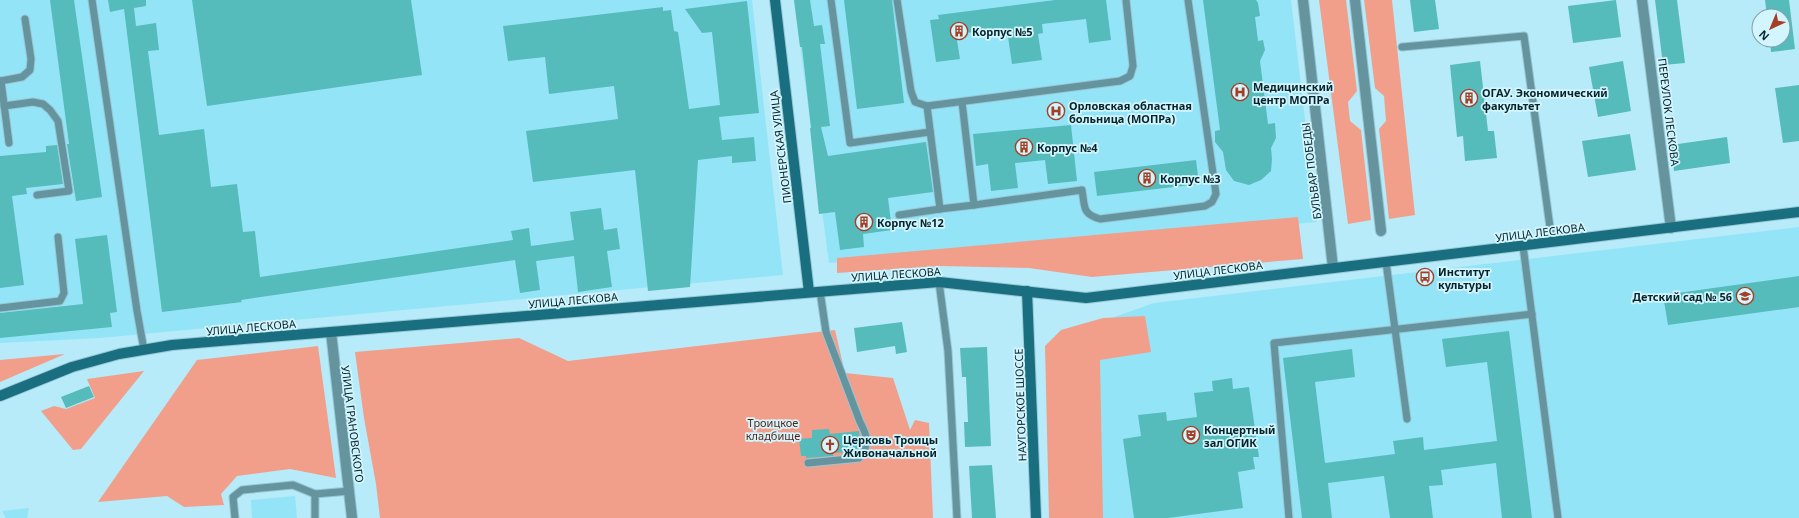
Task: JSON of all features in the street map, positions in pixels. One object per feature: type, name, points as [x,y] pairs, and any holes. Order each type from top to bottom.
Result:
[{"type":"main road","name":"ПИОНЕРСКАЯ УЛИЦА","points":[[775,0],[809,292]]},
{"type":"main road","name":"УЛИЦА ЛЕСКОВА","points":[[0,396],[72,367],[119,354],[172,345],[939,282],[1086,298],[1799,212]]},
{"type":"main road","name":"НАУГОРСКОЕ ШОССЕ","points":[[1027,291],[1036,518]]},
{"type":"street","name":"БУЛЬВАР ПОБЕДЫ","points":[[1303,0],[1333,268]]},
{"type":"street","points":[[1356,0],[1381,231]]},
{"type":"street","name":"ПЕРЕУЛОК ЛЕСКОВА","points":[[1642,0],[1671,228]]},
{"type":"street","name":"УЛИЦА ГРАНОВСКОГО","points":[[331,332],[352,518]]},
{"type":"lane","points":[[92,0],[144,350]]},
{"type":"lane","points":[[831,0],[850,143],[930,132]]},
{"type":"lane","points":[[897,0],[911,91],[915,102],[927,106],[1120,81],[1130,76],[1133,66],[1126,0]]},
{"type":"lane","points":[[900,215],[1082,190],[1086,210],[1089,216],[1100,219],[1206,206],[1212,202],[1216,194],[1188,0]]},
{"type":"lane","points":[[9,143],[0,81],[22,77],[30,70],[31,59],[25,19]]},
{"type":"lane","points":[[1402,47],[1524,36],[1552,242]]},
{"type":"lane","points":[[4,106],[33,102],[43,104],[50,110],[58,121],[69,191],[37,195]]},
{"type":"lane","points":[[962,102],[974,205]]},
{"type":"lane","points":[[927,106],[940,209]]},
{"type":"lane","points":[[0,308],[60,301],[64,293],[58,237]]},
{"type":"lane","points":[[1523,246],[1558,518]]},
{"type":"lane","points":[[1386,262],[1407,419]]},
{"type":"lane","points":[[939,282],[948,351],[957,518]]},
{"type":"lane","points":[[808,463],[859,458],[866,449],[867,435],[860,422],[826,332],[820,291]]},
{"type":"lane","points":[[1289,518],[1274,343],[1532,314]]},
{"type":"lane","points":[[235,518],[233,497],[242,490],[293,485],[315,494],[350,491]]},
{"type":"lane","points":[[315,494],[315,518]]},
{"type":"shaded area","points":[[0,0],[752,0],[783,275],[100,338],[0,343]]},
{"type":"shaded area","name":"Орловская областная больница (МОПРа)","points":[[794,0],[1291,0],[1317,222],[829,263]]},
{"type":"shaded area","points":[[1799,227],[1799,518],[1090,518],[1086,327],[1154,303]]},
{"type":"shaded area","points":[[295,496],[297,518],[252,518],[251,500]]},
{"type":"shaded area","points":[[29,508],[27,518],[6,518],[2,511]]},
{"type":"green space","points":[[1319,0],[1346,0],[1357,91],[1348,102],[1350,121],[1361,130],[1371,220],[1348,224]]},
{"type":"green space","points":[[1364,0],[1392,0],[1415,215],[1389,219],[1379,129],[1386,121],[1384,96],[1375,88]]},
{"type":"green space","points":[[1298,217],[1303,259],[1092,277],[1029,268],[940,266],[837,273],[837,258]]},
{"type":"green space","points":[[1145,316],[1151,352],[1100,360],[1103,518],[1049,518],[1045,346],[1061,330],[1103,318]]},
{"type":"green space","name":"Троицкое кладбище","points":[[835,330],[845,373],[893,378],[910,430],[915,420],[929,423],[933,518],[380,518],[355,352],[519,338],[568,361]]},
{"type":"green space","points":[[318,346],[336,478],[290,469],[237,476],[221,494],[224,505],[184,507],[167,496],[98,502],[197,360]]},
{"type":"green space","points":[[65,354],[0,382],[0,360]]},
{"type":"green space","points":[[144,371],[81,449],[73,450],[41,411],[54,406],[66,409],[95,398],[87,379]]},
{"type":"building","points":[[50,0],[74,0],[102,197],[76,201],[67,144],[69,144]]},
{"type":"building","points":[[108,0],[146,0],[146,6],[134,8],[136,26],[156,23],[159,50],[148,51],[159,135],[204,129],[211,187],[237,184],[243,232],[255,231],[260,277],[513,240],[511,231],[529,228],[531,246],[574,240],[570,212],[601,208],[604,230],[617,228],[620,249],[607,251],[612,287],[578,292],[574,256],[536,261],[540,290],[520,293],[515,260],[241,300],[242,302],[162,312],[124,9],[110,12]]},
{"type":"building","points":[[192,0],[411,0],[422,75],[207,106]]},
{"type":"building","points":[[794,0],[810,0],[814,26],[822,25],[825,44],[820,44],[830,126],[821,127],[828,156],[926,142],[933,192],[888,198],[892,230],[863,234],[864,247],[840,250],[835,212],[819,214],[802,47],[800,47]]},
{"type":"building","points":[[844,0],[892,0],[904,103],[857,109]]},
{"type":"building","name":"Корпус №5","points":[[1055,0],[1106,0],[1111,40],[1089,43],[1086,19],[1042,24],[1043,33],[1038,34],[1042,60],[1012,64],[1008,37],[1003,37],[1002,29],[956,34],[960,59],[936,62],[930,20],[939,19],[938,15]]},
{"type":"building","name":"Медицинский центр МОПРа","points":[[1203,0],[1256,0],[1258,3],[1260,16],[1255,17],[1258,41],[1263,40],[1265,50],[1260,61],[1268,124],[1275,123],[1276,138],[1271,148],[1271,171],[1261,180],[1249,185],[1234,181],[1226,170],[1223,152],[1215,142],[1215,131],[1220,130]]},
{"type":"building","points":[[1410,0],[1435,0],[1439,29],[1414,32]]},
{"type":"building","points":[[1616,0],[1621,37],[1573,43],[1568,6]]},
{"type":"building","points":[[1655,0],[1677,0],[1685,63],[1663,65]]},
{"type":"building","points":[[1765,0],[1789,0],[1790,8],[1766,8]]},
{"type":"building","points":[[747,1],[759,113],[719,117],[722,140],[754,137],[756,161],[732,163],[732,156],[698,160],[690,287],[648,291],[635,170],[533,182],[526,131],[618,119],[614,86],[549,94],[545,57],[508,61],[503,26],[663,7],[663,11],[671,10],[674,31],[678,32],[689,109],[720,105],[712,32],[702,33],[685,9]]},
{"type":"building","points":[[1791,16],[1795,49],[1771,52],[1771,48],[1791,48]]},
{"type":"building","name":"ОГАУ. Экономический факультет","points":[[1480,61],[1488,131],[1494,131],[1497,158],[1465,161],[1463,136],[1457,137],[1450,65]]},
{"type":"building","points":[[1623,61],[1631,111],[1598,117],[1589,67]]},
{"type":"building","points":[[1799,85],[1799,141],[1783,143],[1775,88]]},
{"type":"building","name":"Корпус №4","points":[[1071,125],[1077,181],[1048,184],[1045,160],[1015,163],[1018,188],[991,191],[988,164],[976,166],[973,134]]},
{"type":"building","points":[[1630,134],[1636,170],[1588,177],[1582,141]]},
{"type":"building","points":[[1727,137],[1730,163],[1674,171],[1671,145]]},
{"type":"building","points":[[57,145],[63,184],[26,188],[27,194],[12,196],[24,285],[0,288],[0,156],[46,152],[46,146]]},
{"type":"building","name":"Корпус №3","points":[[1196,160],[1199,184],[1097,196],[1094,172]]},
{"type":"building","points":[[107,235],[117,312],[110,313],[112,327],[0,338],[0,313],[83,304],[75,239]]},
{"type":"building","points":[[1799,276],[1799,307],[1668,325],[1663,295]]},
{"type":"building","points":[[902,322],[907,352],[896,354],[895,346],[857,352],[854,328]]},
{"type":"building","points":[[1509,331],[1532,518],[1502,518],[1496,463],[1441,470],[1443,485],[1429,486],[1433,518],[1390,518],[1384,476],[1328,483],[1332,518],[1302,518],[1283,358],[1352,349],[1355,377],[1315,382],[1325,463],[1395,454],[1393,441],[1423,437],[1424,450],[1497,441],[1487,362],[1446,367],[1442,339]]},
{"type":"building","points":[[987,347],[991,446],[965,447],[964,422],[968,422],[966,377],[962,377],[960,348]]},
{"type":"building","points":[[1232,378],[1233,389],[1249,387],[1259,457],[1253,457],[1255,469],[1238,472],[1243,508],[1168,518],[1134,518],[1123,439],[1141,436],[1138,415],[1166,412],[1167,421],[1197,417],[1194,393],[1213,391],[1212,381]]},
{"type":"building","points":[[89,386],[94,397],[66,408],[61,397]]},
{"type":"building","name":"Церковь Троицы Живоначальной","points":[[829,429],[830,434],[859,431],[860,446],[858,451],[833,453],[833,456],[806,458],[806,456],[801,456],[799,439],[812,438],[812,430]]},
{"type":"building","points":[[992,465],[996,518],[972,518],[969,466]]},
{"type":"place","name":"Корпус №5","points":[[959,31]]},
{"type":"place","name":"Медицинский центр МОПРа","points":[[1240,92]]},
{"type":"place","name":"ОГАУ. Экономический факультет","points":[[1469,98]]},
{"type":"place","name":"Орловская областная больница (МОПРа)","points":[[1056,111]]},
{"type":"place","name":"Корпус №4","points":[[1024,147]]},
{"type":"place","name":"Корпус №3","points":[[1147,178]]},
{"type":"place","name":"Корпус №12","points":[[864,222]]},
{"type":"place","name":"Институт культуры","points":[[1425,277]]},
{"type":"place","name":"Детский сад № 56","points":[[1745,296]]},
{"type":"place","name":"Концертный зал ОГИК","points":[[1191,435]]},
{"type":"place","name":"Церковь Троицы Живоначальной","points":[[830,445]]}]
